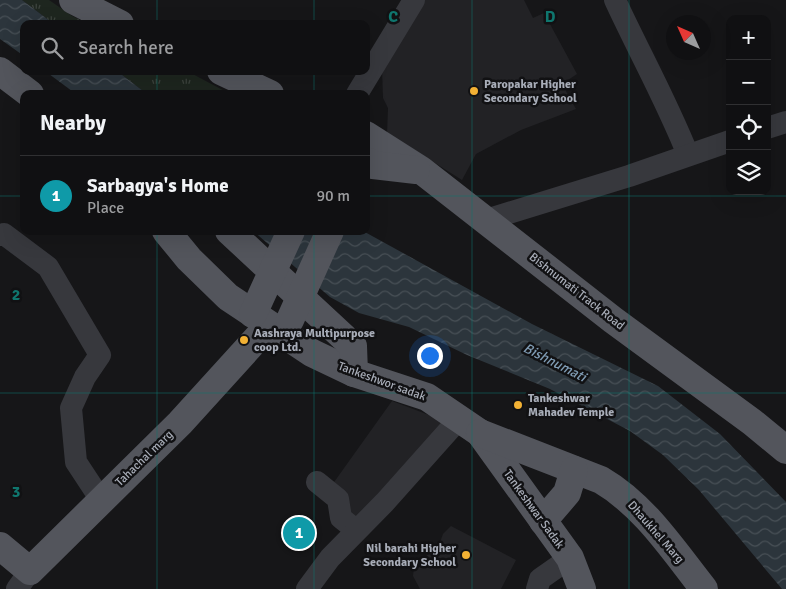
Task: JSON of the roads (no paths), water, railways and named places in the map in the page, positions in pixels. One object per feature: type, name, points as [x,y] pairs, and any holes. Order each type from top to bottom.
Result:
[{"type":"main road","points":[[73,0],[112,20]]},
{"type":"main road","points":[[0,71],[25,90]]},
{"type":"main road","points":[[230,75],[261,90]]},
{"type":"main road","name":"Bishnumati Track Road","points":[[370,146],[421,170],[613,320],[752,422],[786,450]]},
{"type":"main road","points":[[169,235],[189,259],[228,297],[274,323]]},
{"type":"main road","points":[[233,235],[353,346],[354,373]]},
{"type":"main road","points":[[274,323],[290,235]]},
{"type":"main road","points":[[274,323],[328,235]]},
{"type":"main road","name":"Tankeshwor sadak","points":[[274,323],[312,353],[354,373],[427,397],[469,426]]},
{"type":"main road","name":"Tahachal marg","points":[[23,580],[180,423],[274,323]]},
{"type":"main road","name":"Dhaukhel Marg","points":[[469,426],[600,480],[629,500],[704,589]]},
{"type":"main road","name":"Tankeshwar Sadak","points":[[469,426],[570,558],[582,589]]},
{"type":"main road","points":[[543,521],[567,493],[574,470]]},
{"type":"main road","points":[[0,546],[23,580]]},
{"type":"street","points":[[370,74],[414,0]]},
{"type":"street","points":[[614,0],[642,61],[670,109],[688,155]]},
{"type":"street","points":[[360,90],[369,75]]},
{"type":"street","points":[[771,127],[786,122]]},
{"type":"street","points":[[486,220],[726,142]]},
{"type":"street","points":[[0,234],[4,234],[48,267],[100,355],[85,377],[71,408],[76,462],[102,500]]},
{"type":"street","points":[[307,589],[330,558],[356,530],[469,426]]},
{"type":"street","points":[[317,482],[338,499],[340,518],[356,530]]},
{"type":"street","points":[[537,589],[540,579],[570,558]]},
{"type":"water","points":[[0,0],[22,0],[49,20],[20,20],[20,53],[0,39]]},
{"type":"water","points":[[50,75],[122,75],[142,90],[71,90]]},
{"type":"water","name":"Bishnumati","points":[[258,235],[370,235],[532,324],[658,386],[720,434],[786,502],[786,589],[782,589],[699,490],[663,455],[630,431],[550,389],[467,355],[409,327],[359,313],[330,297]]},
{"type":"place","name":"Paropakar Higher Secondary School","points":[[474,91]]},
{"type":"place","name":"Aashraya Multipurpose coop Ltd.","points":[[244,340]]},
{"type":"place","name":"Tankeshwar Mahadev Temple","points":[[518,405]]},
{"type":"place","name":"Sarbagya's Home","points":[[299,533]]},
{"type":"place","name":"Nil barahi Higher Secondary School","points":[[466,555]]}]
